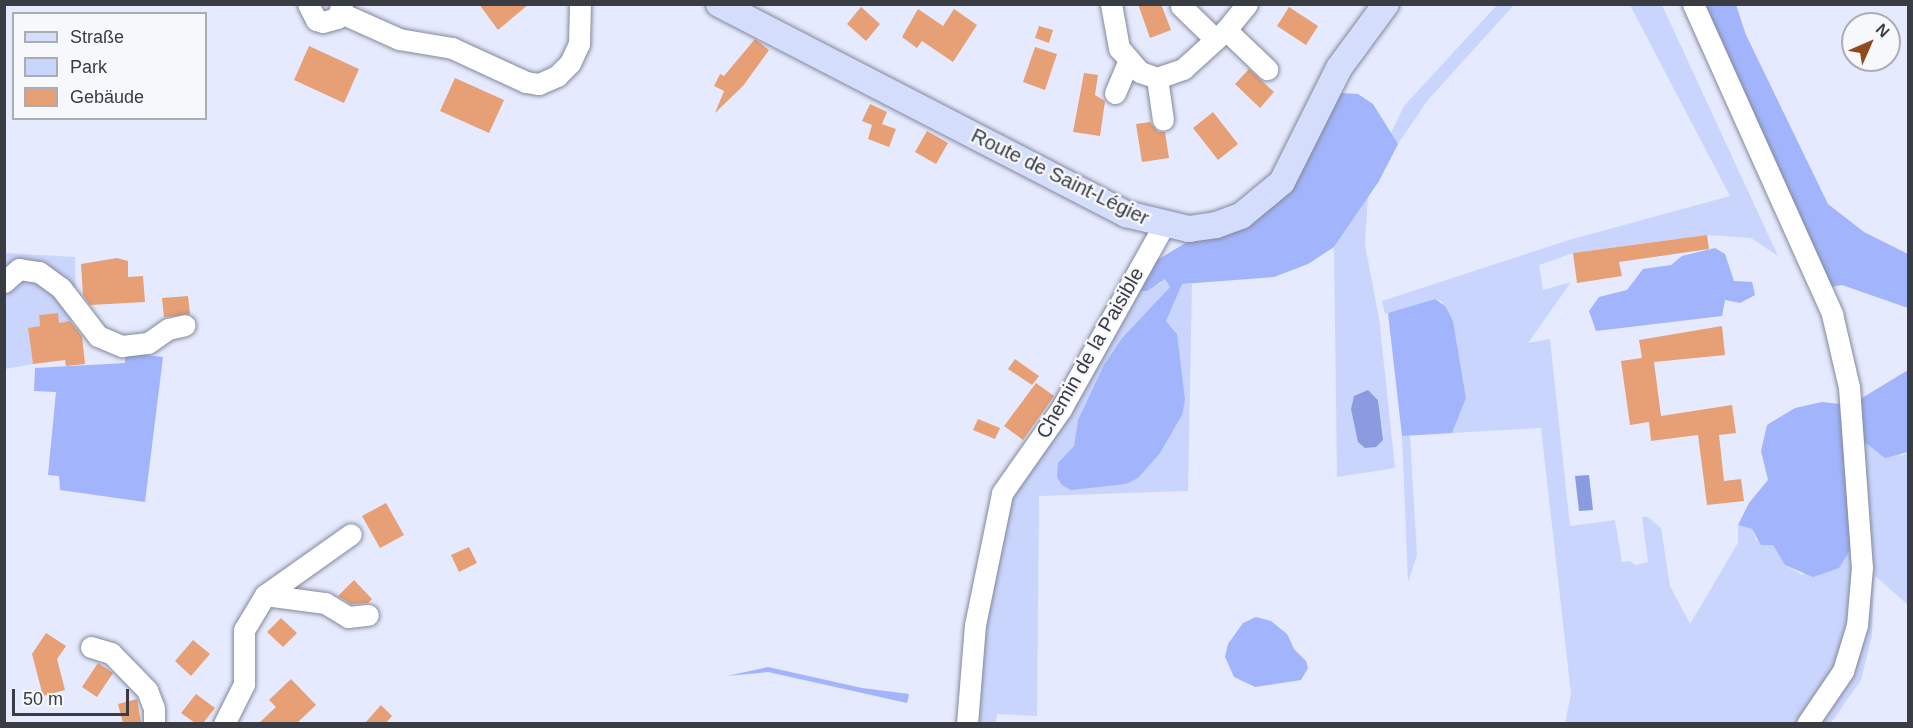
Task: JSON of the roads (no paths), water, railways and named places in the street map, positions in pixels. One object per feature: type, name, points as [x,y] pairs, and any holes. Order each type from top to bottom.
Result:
[{"type":"main road","name":"Route de Saint-Légier","points":[[719,4],[1118,210],[1164,225],[1189,229],[1216,225],[1251,210],[1273,192],[1294,164],[1339,69],[1386,4]]},
{"type":"street","points":[[308,4],[316,20],[323,22],[342,9],[399,39],[452,48],[526,82],[540,84],[557,76],[570,63],[579,44],[580,4]]},
{"type":"street","points":[[1111,4],[1119,48],[1140,72],[1157,78],[1183,69],[1220,35],[1247,4]]},
{"type":"street","points":[[1693,4],[1832,314],[1849,387],[1862,567],[1857,625],[1843,671],[1807,723]]},
{"type":"street","points":[[1181,6],[1267,69]]},
{"type":"street","points":[[1115,93],[1129,60]]},
{"type":"street","points":[[1157,78],[1163,120]]},
{"type":"street","name":"Chemin de la Paisible","points":[[967,723],[975,625],[1002,493],[1061,409],[1164,225]]},
{"type":"street","points":[[4,282],[18,269],[39,272],[61,288],[98,336],[122,346],[148,343],[168,329],[185,325]]},
{"type":"street","points":[[224,723],[244,684],[244,630],[265,595],[351,534]]},
{"type":"street","points":[[265,595],[325,603],[348,617],[368,615]]},
{"type":"street","points":[[91,647],[111,653],[147,690],[154,708],[154,723]]}]
